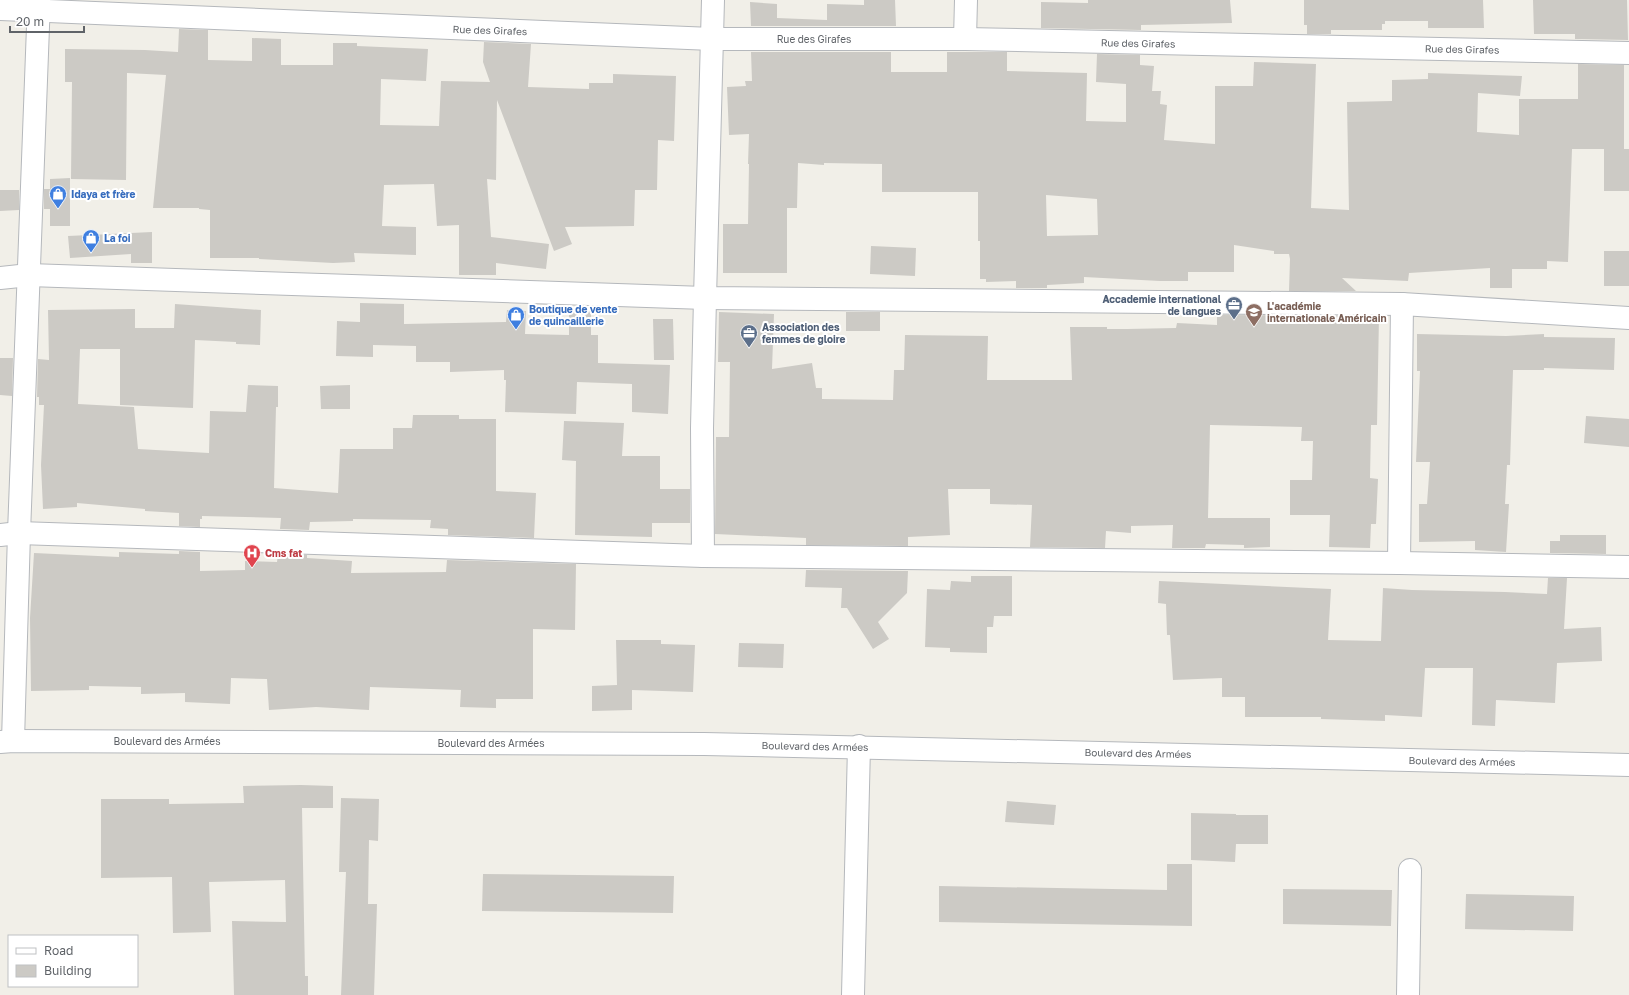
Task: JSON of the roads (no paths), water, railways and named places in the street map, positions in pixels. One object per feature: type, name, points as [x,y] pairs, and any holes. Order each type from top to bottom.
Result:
[{"type":"street","points":[[702,556],[702,428],[713,0]]},
{"type":"street","points":[[965,39],[966,0]]},
{"type":"street","points":[[7,741],[9,534],[29,274],[38,5]]},
{"type":"street","name":"Rue des Girafes","points":[[0,9],[38,5],[712,39],[965,39],[1629,53]]},
{"type":"street","points":[[0,278],[29,274],[705,298],[1402,304],[1629,318]]},
{"type":"street","points":[[1399,563],[1402,304]]},
{"type":"street","points":[[9,534],[702,556],[1399,563],[1629,567]]},
{"type":"street","name":"Boulevard des Armées","points":[[7,741],[859,746],[1629,765]]},
{"type":"street","points":[[853,995],[859,746]]},
{"type":"street","points":[[1408,995],[1410,870]]},
{"type":"place","name":"Idaya et frère","points":[[58,209]]},
{"type":"place","name":"La foi","points":[[91,253]]},
{"type":"place","name":"Accademie international de langues","points":[[1234,320]]},
{"type":"place","name":"L'académie internationale Américain","points":[[1254,327]]},
{"type":"place","name":"Boutique de vente de quincaillerie","points":[[516,330]]},
{"type":"place","name":"Association des femmes de gloire","points":[[749,348]]},
{"type":"place","name":"Cms fat","points":[[252,568]]}]
